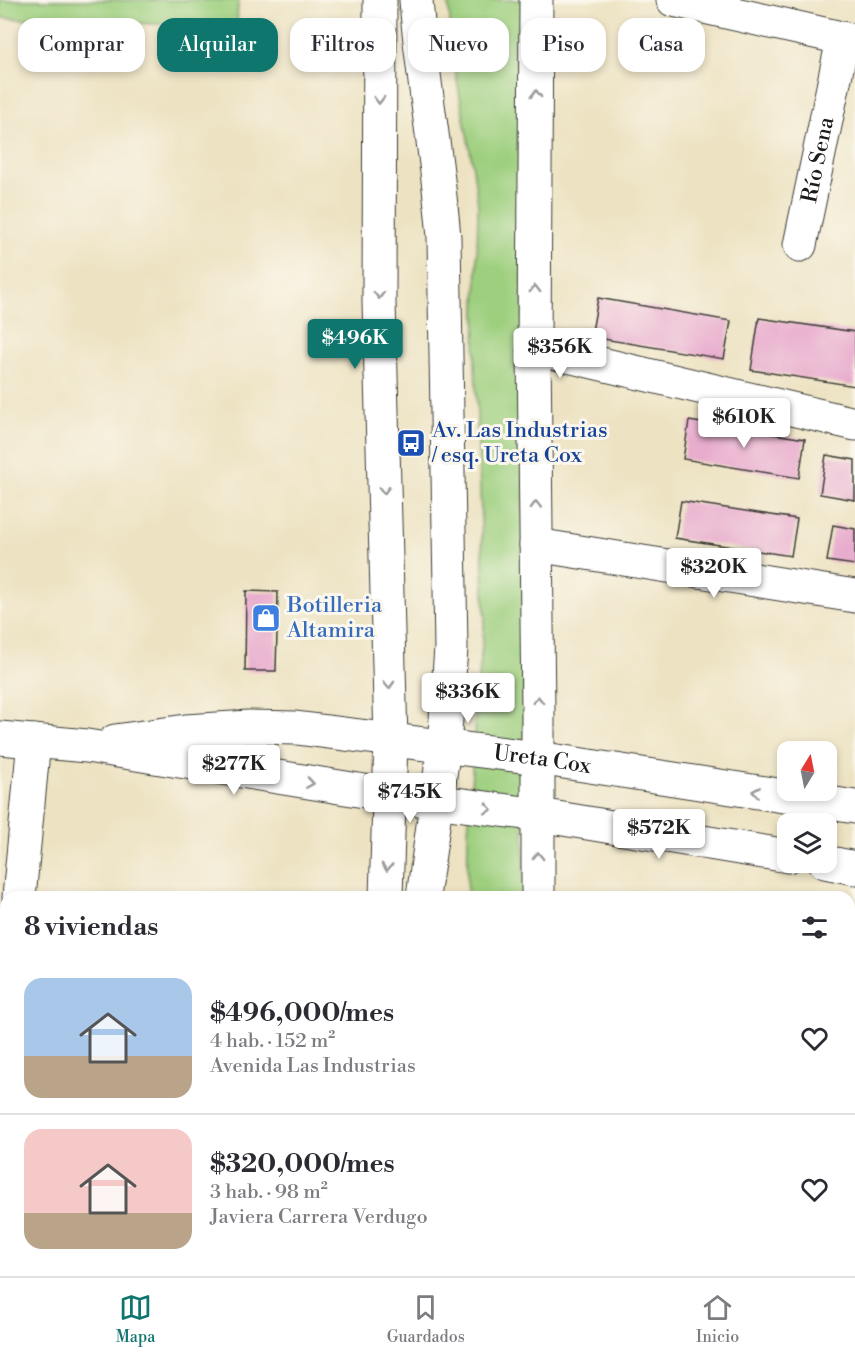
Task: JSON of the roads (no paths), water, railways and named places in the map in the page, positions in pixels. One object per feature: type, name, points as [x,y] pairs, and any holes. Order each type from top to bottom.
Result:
[{"type":"street","points":[[380,0],[379,302],[391,740],[386,891]]},
{"type":"street","points":[[416,0],[419,40],[441,197],[445,248],[453,748],[446,803],[441,891]]},
{"type":"street","points":[[434,0],[456,156],[462,225],[470,525],[466,702],[453,748]]},
{"type":"street","points":[[536,0],[534,348],[538,891]]},
{"type":"street","points":[[673,0],[849,40]]},
{"type":"street","name":"Río Sena","points":[[800,245],[849,40]]},
{"type":"street","points":[[534,348],[855,424]]},
{"type":"street","points":[[536,545],[855,596]]},
{"type":"street","name":"Ureta Cox","points":[[87,746],[186,731],[249,727],[296,728],[538,758],[855,807]]},
{"type":"street","name":"Ureta Cox","points":[[0,738],[87,746],[777,854]]},
{"type":"street","points":[[20,891],[34,741]]},
{"type":"street","points":[[424,891],[446,803]]},
{"type":"street","points":[[837,864],[855,868]]},
{"type":"place","name":"Av. Las Industrias / esq. Ureta Cox","points":[[411,443]]},
{"type":"place","name":"Botilleria Altamira","points":[[266,618]]}]
